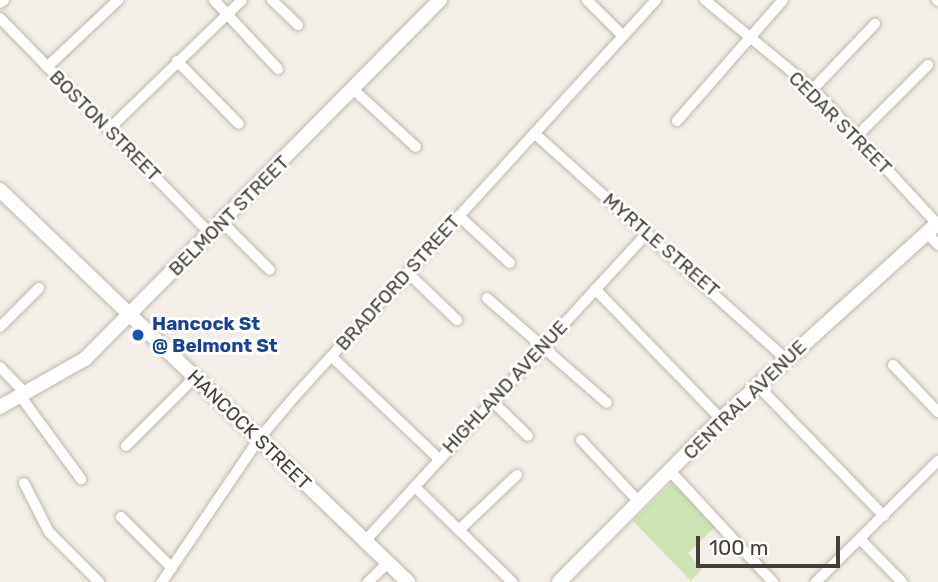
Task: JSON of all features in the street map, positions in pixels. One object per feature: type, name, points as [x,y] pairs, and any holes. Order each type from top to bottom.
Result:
[{"type":"street","points":[[47,67],[118,0]]},
{"type":"street","points":[[214,0],[278,69]]},
{"type":"street","points":[[109,129],[242,0]]},
{"type":"street","points":[[272,0],[298,25]]},
{"type":"street","name":"BELMONT STREET","points":[[0,407],[77,366],[223,223],[440,0]]},
{"type":"street","points":[[587,0],[622,35]]},
{"type":"street","name":"BRADFORD STREET","points":[[162,582],[258,440],[656,0]]},
{"type":"street","name":"CEDAR STREET","points":[[705,0],[813,89],[934,227],[938,245]]},
{"type":"street","points":[[677,121],[748,36],[783,0]]},
{"type":"street","name":"BOSTON STREET","points":[[0,18],[211,233]]},
{"type":"street","points":[[813,89],[875,24]]},
{"type":"street","points":[[177,61],[239,124]]},
{"type":"street","points":[[856,136],[928,65]]},
{"type":"street","points":[[354,90],[416,147]]},
{"type":"street","name":"MYRTLE STREET","points":[[534,133],[786,359]]},
{"type":"street","name":"HANCOCK STREET","points":[[0,190],[408,582]]},
{"type":"street","points":[[459,216],[510,263]]},
{"type":"street","points":[[223,223],[270,270]]},
{"type":"street","name":"CENTRAL AVENUE","points":[[559,582],[672,473],[721,419],[934,227]]},
{"type":"street","name":"HIGHLAND AVENUE","points":[[365,541],[647,233]]},
{"type":"street","points":[[408,273],[457,320]]},
{"type":"street","points":[[0,327],[39,288]]},
{"type":"street","points":[[595,289],[721,419]]},
{"type":"street","points":[[487,298],[607,403]]},
{"type":"street","points":[[332,357],[439,459]]},
{"type":"street","points":[[893,365],[938,412]]},
{"type":"street","points":[[0,367],[81,479]]},
{"type":"street","points":[[126,446],[194,378]]},
{"type":"street","points":[[758,386],[884,516]]},
{"type":"street","points":[[492,401],[528,436]]},
{"type":"street","points":[[581,440],[640,503]]},
{"type":"street","points":[[816,582],[938,461]]},
{"type":"street","points":[[672,473],[773,582]]},
{"type":"street","points":[[459,530],[517,475]]},
{"type":"street","points":[[24,483],[48,532],[99,582]]},
{"type":"street","points":[[415,487],[512,582]]},
{"type":"street","points":[[121,517],[172,568]]},
{"type":"street","points":[[860,539],[902,582]]},
{"type":"street","points":[[368,582],[388,563]]},
{"type":"green space","points":[[672,483],[715,527],[688,553],[702,569],[691,581],[633,521]]},
{"type":"place","name":"Hancock St @ Belmont St","points":[[138,335]]}]
